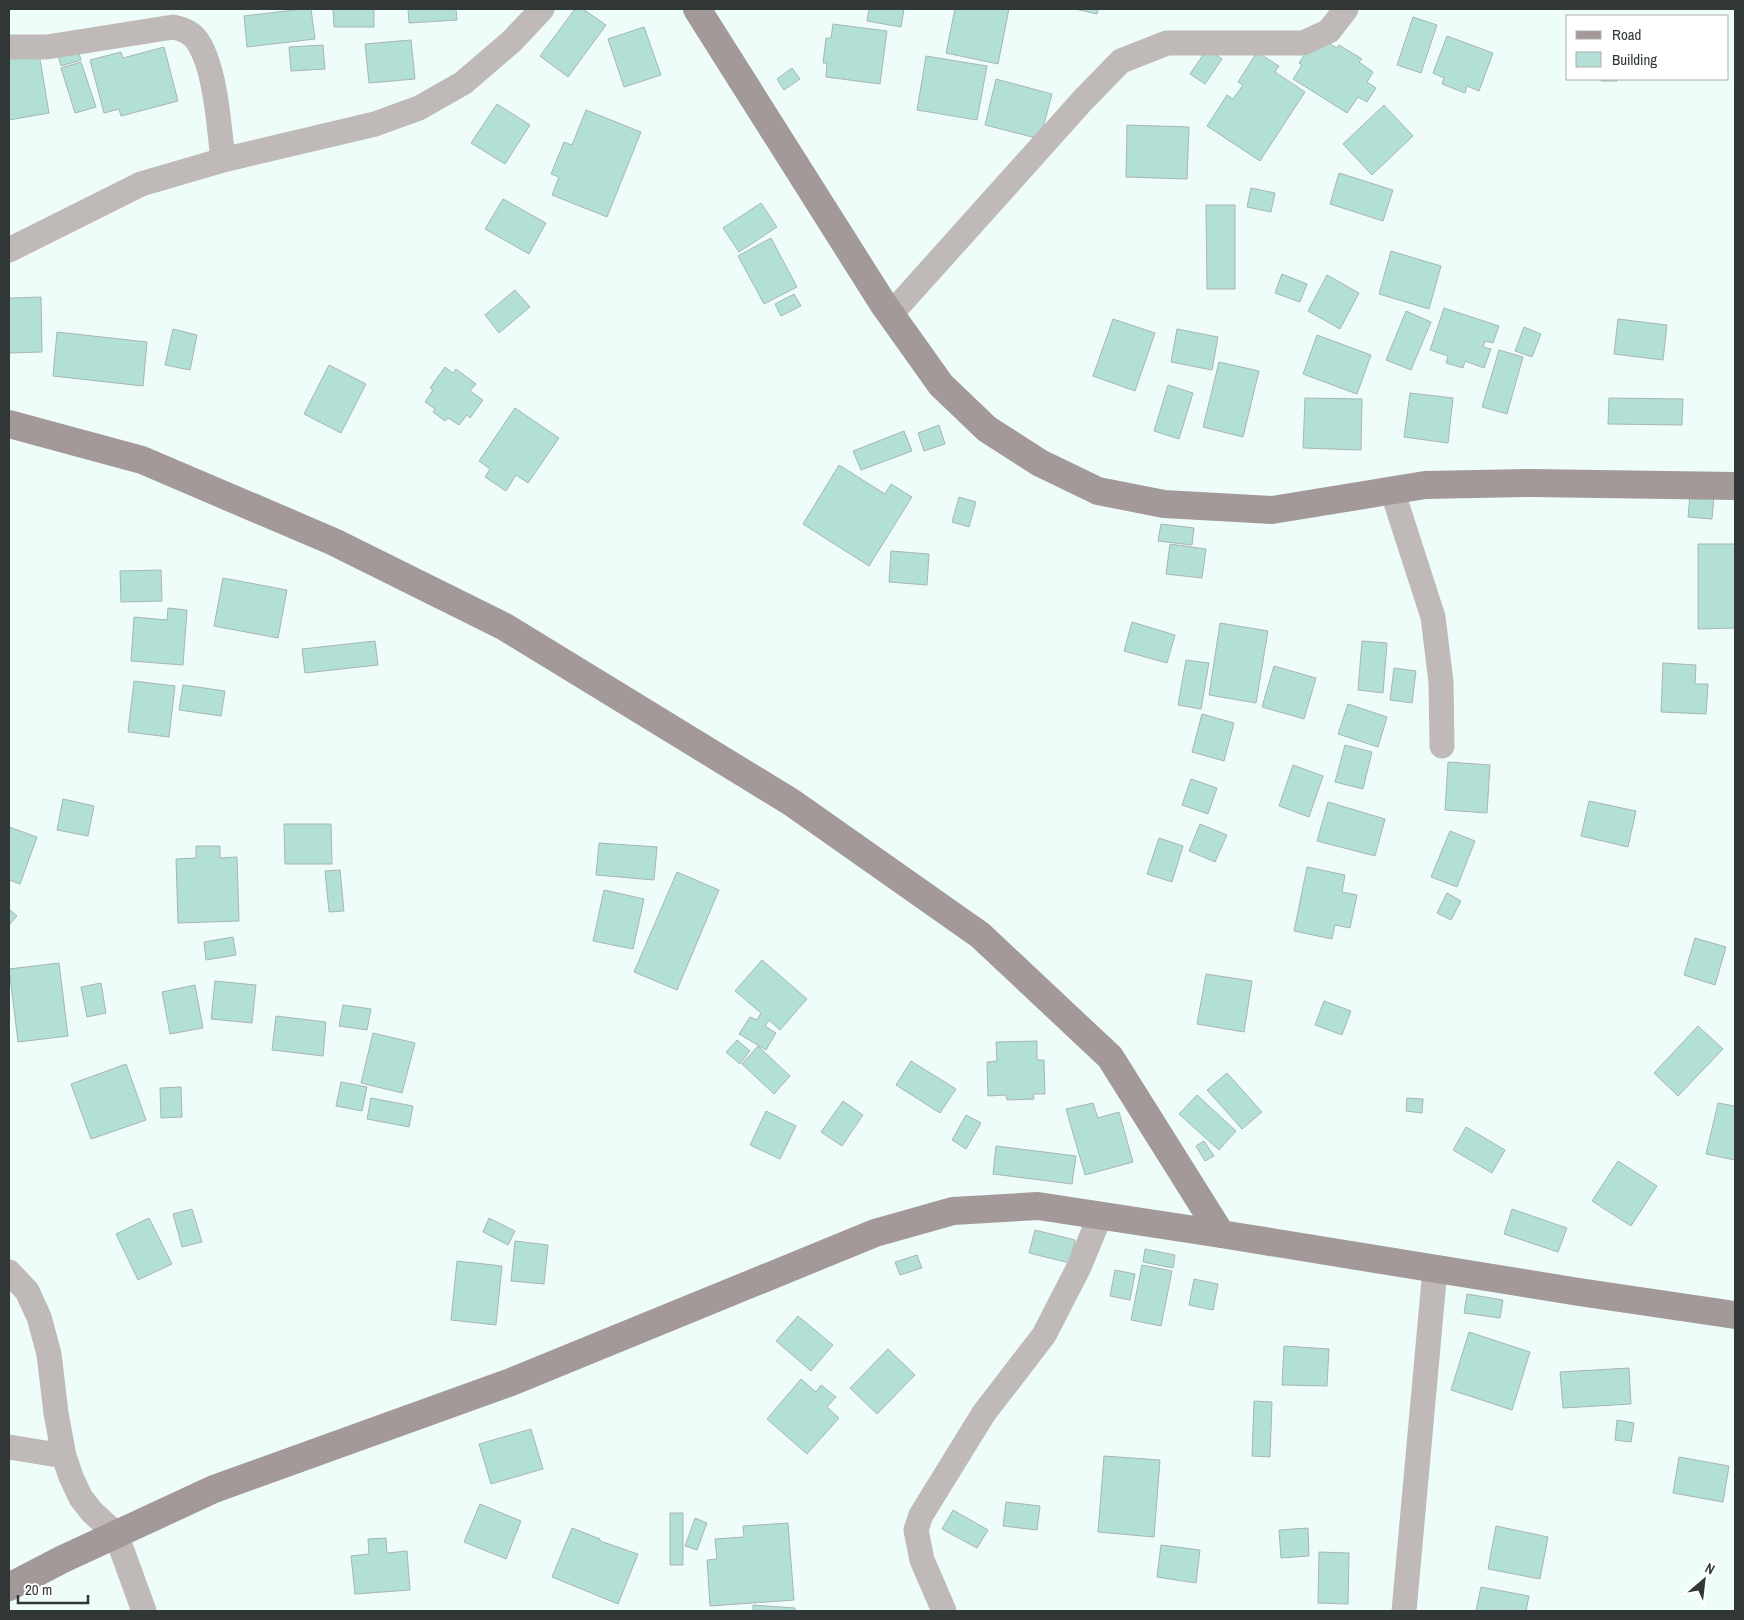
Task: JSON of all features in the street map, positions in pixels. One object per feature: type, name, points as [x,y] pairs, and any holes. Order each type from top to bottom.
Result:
[{"type":"main road","points":[[697,9],[891,314],[941,385],[987,430],[1040,463],[1098,491],[1164,504],[1272,510],[1425,485],[1530,483],[1735,486]]},
{"type":"main road","points":[[9,424],[142,460],[334,542],[505,627],[791,802],[980,935],[1110,1057],[1221,1234]]},
{"type":"main road","points":[[9,1587],[116,1534],[214,1489],[510,1382],[875,1233],[952,1211],[1038,1206],[1735,1315]]},
{"type":"street","points":[[9,250],[141,184],[224,160],[375,124],[419,108],[463,83],[512,41],[542,9]]},
{"type":"street","points":[[891,314],[1082,100],[1121,61],[1167,43],[1303,43],[1329,32],[1346,9]]},
{"type":"street","points":[[9,47],[47,47],[173,27],[184,29],[198,41],[210,66],[224,160]]},
{"type":"street","points":[[1392,490],[1433,617],[1441,682],[1442,746]]},
{"type":"street","points":[[944,1611],[922,1560],[916,1530],[921,1515],[984,1413],[1044,1334],[1079,1268],[1100,1216]]},
{"type":"street","points":[[1404,1611],[1434,1268]]},
{"type":"street","points":[[9,1272],[26,1291],[39,1317],[49,1354],[56,1413],[64,1456],[72,1478],[81,1498],[92,1512],[116,1534],[144,1611]]},
{"type":"street","points":[[9,1447],[64,1456]]},
{"type":"building","points":[[311,9],[315,39],[247,47],[244,16]]},
{"type":"building","points":[[333,9],[374,9],[374,27],[334,27]]},
{"type":"building","points":[[408,9],[456,9],[457,20],[409,23]]},
{"type":"building","points":[[575,9],[583,9],[606,25],[568,77],[540,56]]},
{"type":"building","points":[[869,9],[904,9],[901,27],[867,21]]},
{"type":"building","points":[[955,9],[1009,9],[998,64],[946,53]]},
{"type":"building","points":[[1075,9],[1098,9],[1097,14]]},
{"type":"building","points":[[1413,17],[1437,25],[1421,73],[1397,65]]},
{"type":"building","points":[[833,24],[887,31],[880,84],[826,77],[827,63],[823,63],[826,38],[831,38]]},
{"type":"building","points":[[644,27],[661,75],[624,87],[608,39]]},
{"type":"building","points":[[1447,36],[1493,53],[1479,91],[1467,86],[1465,93],[1442,84],[1444,78],[1433,73]]},
{"type":"building","points":[[1320,38],[1337,48],[1339,45],[1362,59],[1359,62],[1373,72],[1367,82],[1376,88],[1367,102],[1358,97],[1347,113],[1293,79],[1302,65],[1299,63],[1308,49]]},
{"type":"building","points":[[411,40],[415,79],[369,83],[365,44]]},
{"type":"building","points":[[323,45],[325,69],[291,71],[289,47]]},
{"type":"building","points":[[77,47],[81,60],[61,66],[57,52]]},
{"type":"building","points":[[164,47],[178,101],[121,116],[119,109],[104,113],[90,60],[121,52],[123,58]]},
{"type":"building","points":[[1207,49],[1222,59],[1205,84],[1190,74]]},
{"type":"building","points":[[1257,52],[1279,66],[1275,72],[1305,92],[1260,161],[1207,126],[1227,95],[1233,99],[1243,85],[1238,82]]},
{"type":"building","points":[[39,53],[49,113],[9,120],[9,58]]},
{"type":"building","points":[[926,56],[987,66],[977,120],[917,110]]},
{"type":"building","points":[[81,62],[96,107],[75,113],[61,68]]},
{"type":"building","points":[[792,68],[800,79],[784,90],[777,79]]},
{"type":"building","points":[[996,79],[1052,94],[1040,139],[985,125]]},
{"type":"building","points":[[1601,80],[1617,80],[1617,81]]},
{"type":"building","points":[[497,104],[530,125],[505,164],[471,143]]},
{"type":"building","points":[[1384,105],[1413,136],[1372,175],[1343,144]]},
{"type":"building","points":[[586,110],[641,132],[607,217],[552,195],[559,177],[551,174],[564,142],[572,145]]},
{"type":"building","points":[[1127,125],[1189,127],[1187,179],[1126,177]]},
{"type":"building","points":[[1339,173],[1393,190],[1383,221],[1330,204]]},
{"type":"building","points":[[1251,188],[1275,193],[1271,212],[1247,207]]},
{"type":"building","points":[[503,199],[546,223],[529,254],[485,229]]},
{"type":"building","points":[[761,203],[777,227],[739,252],[723,228]]},
{"type":"building","points":[[1206,205],[1235,205],[1235,289],[1207,289]]},
{"type":"building","points":[[771,238],[797,287],[764,304],[738,256]]},
{"type":"building","points":[[1391,251],[1441,266],[1429,309],[1379,294]]},
{"type":"building","points":[[1282,274],[1307,284],[1300,302],[1275,293]]},
{"type":"building","points":[[1327,275],[1359,293],[1340,329],[1308,311]]},
{"type":"building","points":[[515,290],[530,307],[499,333],[485,315]]},
{"type":"building","points":[[794,294],[801,306],[781,316],[775,304]]},
{"type":"building","points":[[41,297],[42,352],[9,353],[9,298]]},
{"type":"building","points":[[1444,308],[1499,326],[1493,343],[1485,341],[1483,347],[1491,349],[1484,368],[1465,361],[1463,368],[1446,363],[1448,356],[1430,350]]},
{"type":"building","points":[[1406,311],[1431,322],[1411,370],[1386,360]]},
{"type":"building","points":[[1113,319],[1155,333],[1135,391],[1093,376]]},
{"type":"building","points":[[1618,319],[1667,325],[1663,360],[1614,354]]},
{"type":"building","points":[[1524,327],[1541,334],[1532,357],[1515,351]]},
{"type":"building","points":[[173,329],[197,335],[190,370],[165,365]]},
{"type":"building","points":[[1177,329],[1218,337],[1212,370],[1171,362]]},
{"type":"building","points":[[57,332],[147,342],[143,386],[53,376]]},
{"type":"building","points":[[1317,335],[1371,355],[1357,394],[1303,374]]},
{"type":"building","points":[[1499,350],[1523,357],[1507,414],[1482,407]]},
{"type":"building","points":[[1219,362],[1259,371],[1243,437],[1203,427]]},
{"type":"building","points":[[329,365],[366,384],[341,433],[304,414]]},
{"type":"building","points":[[445,367],[453,373],[456,369],[476,384],[470,391],[483,400],[470,418],[467,415],[459,425],[448,418],[445,421],[433,412],[435,409],[425,402],[433,390],[430,388]]},
{"type":"building","points":[[1168,385],[1193,393],[1179,439],[1154,431]]},
{"type":"building","points":[[1410,393],[1453,398],[1448,443],[1404,437]]},
{"type":"building","points":[[1305,398],[1362,399],[1361,450],[1303,448]]},
{"type":"building","points":[[1609,398],[1683,399],[1682,425],[1608,424]]},
{"type":"building","points":[[515,408],[559,438],[528,483],[516,475],[506,491],[485,477],[490,469],[479,461]]},
{"type":"building","points":[[939,425],[945,444],[924,451],[918,433]]},
{"type":"building","points":[[904,431],[912,451],[861,470],[853,451]]},
{"type":"building","points":[[839,465],[885,494],[891,484],[912,497],[869,566],[803,524]]},
{"type":"building","points":[[1690,495],[1714,497],[1712,519],[1688,517]]},
{"type":"building","points":[[959,497],[976,502],[969,527],[952,522]]},
{"type":"building","points":[[1161,524],[1194,528],[1192,545],[1158,541]]},
{"type":"building","points":[[1170,544],[1206,549],[1202,578],[1166,574]]},
{"type":"building","points":[[1698,544],[1735,544],[1735,628],[1698,629]]},
{"type":"building","points":[[891,551],[929,554],[927,585],[889,582]]},
{"type":"building","points":[[161,570],[162,601],[121,602],[120,571]]},
{"type":"building","points":[[223,578],[287,590],[278,638],[214,626]]},
{"type":"building","points":[[168,608],[187,610],[183,665],[131,661],[134,617],[167,620]]},
{"type":"building","points":[[1132,622],[1175,635],[1167,663],[1124,651]]},
{"type":"building","points":[[1220,623],[1268,631],[1256,703],[1209,695]]},
{"type":"building","points":[[375,641],[378,665],[305,673],[302,649]]},
{"type":"building","points":[[1362,641],[1387,643],[1383,693],[1358,690]]},
{"type":"building","points":[[1186,660],[1209,663],[1201,709],[1178,705]]},
{"type":"building","points":[[1663,663],[1696,665],[1695,684],[1708,684],[1706,714],[1661,712]]},
{"type":"building","points":[[1274,666],[1316,678],[1304,719],[1262,707]]},
{"type":"building","points":[[1394,668],[1416,671],[1412,703],[1390,700]]},
{"type":"building","points":[[134,681],[175,686],[169,737],[128,732]]},
{"type":"building","points":[[183,685],[225,691],[221,716],[179,710]]},
{"type":"building","points":[[1348,704],[1387,717],[1378,747],[1338,734]]},
{"type":"building","points":[[1202,714],[1234,723],[1224,761],[1192,752]]},
{"type":"building","points":[[1345,745],[1372,752],[1363,789],[1335,782]]},
{"type":"building","points":[[1448,762],[1490,765],[1487,813],[1445,810]]},
{"type":"building","points":[[1293,765],[1323,776],[1309,817],[1279,806]]},
{"type":"building","points":[[1191,779],[1217,788],[1208,814],[1182,805]]},
{"type":"building","points":[[63,799],[94,806],[88,836],[57,830]]},
{"type":"building","points":[[1589,801],[1636,811],[1628,847],[1581,836]]},
{"type":"building","points":[[1328,802],[1385,819],[1375,856],[1317,841]]},
{"type":"building","points":[[284,824],[331,824],[332,864],[285,864]]},
{"type":"building","points":[[1200,824],[1227,835],[1215,862],[1189,851]]},
{"type":"building","points":[[9,827],[37,837],[20,884],[9,880]]},
{"type":"building","points":[[1450,831],[1475,841],[1457,887],[1431,877]]},
{"type":"building","points":[[1159,838],[1183,846],[1172,882],[1147,874]]},
{"type":"building","points":[[599,843],[657,847],[654,880],[596,875]]},
{"type":"building","points":[[196,846],[220,846],[220,858],[237,857],[239,921],[178,923],[176,859],[196,858]]},
{"type":"building","points":[[1307,867],[1345,875],[1342,892],[1357,895],[1350,928],[1335,925],[1332,939],[1294,931]]},
{"type":"building","points":[[340,870],[344,911],[329,912],[325,871]]},
{"type":"building","points":[[677,872],[719,890],[677,990],[634,972]]},
{"type":"building","points":[[604,890],[644,899],[633,949],[593,941]]},
{"type":"building","points":[[1447,893],[1461,901],[1451,920],[1437,913]]},
{"type":"building","points":[[9,909],[17,916],[9,925]]},
{"type":"building","points":[[233,937],[236,955],[206,960],[204,942]]},
{"type":"building","points":[[1695,938],[1726,947],[1715,985],[1684,975]]},
{"type":"building","points":[[762,960],[807,999],[780,1030],[769,1020],[765,1026],[776,1033],[766,1050],[739,1034],[750,1017],[757,1020],[761,1013],[735,991]]},
{"type":"building","points":[[59,963],[68,1036],[18,1042],[9,969]]},
{"type":"building","points":[[1206,974],[1252,981],[1244,1032],[1197,1024]]},
{"type":"building","points":[[215,981],[256,985],[252,1023],[211,1019]]},
{"type":"building","points":[[101,983],[106,1013],[87,1017],[81,987]]},
{"type":"building","points":[[195,985],[203,1028],[170,1034],[162,992]]},
{"type":"building","points":[[1324,1001],[1351,1011],[1342,1035],[1315,1025]]},
{"type":"building","points":[[343,1005],[371,1009],[367,1030],[339,1026]]},
{"type":"building","points":[[276,1016],[326,1022],[323,1056],[272,1050]]},
{"type":"building","points":[[1698,1026],[1723,1049],[1678,1096],[1654,1073]]},
{"type":"building","points":[[373,1033],[415,1043],[402,1093],[361,1083]]},
{"type":"building","points":[[737,1040],[750,1051],[740,1064],[726,1052]]},
{"type":"building","points":[[1037,1041],[1037,1060],[1044,1060],[1045,1094],[1033,1094],[1034,1099],[1007,1100],[1006,1095],[988,1096],[987,1062],[997,1061],[996,1042]]},
{"type":"building","points":[[758,1046],[790,1076],[774,1094],[742,1064]]},
{"type":"building","points":[[911,1061],[956,1089],[940,1113],[896,1085]]},
{"type":"building","points":[[126,1064],[146,1120],[91,1139],[71,1084]]},
{"type":"building","points":[[1227,1073],[1262,1112],[1242,1129],[1207,1090]]},
{"type":"building","points":[[341,1082],[367,1087],[362,1111],[336,1106]]},
{"type":"building","points":[[181,1087],[182,1117],[161,1118],[160,1088]]},
{"type":"building","points":[[1197,1095],[1236,1131],[1219,1150],[1179,1114]]},
{"type":"building","points":[[371,1098],[413,1106],[409,1127],[367,1119]]},
{"type":"building","points":[[1407,1098],[1423,1099],[1422,1113],[1406,1111]]},
{"type":"building","points":[[843,1101],[863,1115],[842,1146],[821,1132]]},
{"type":"building","points":[[1093,1103],[1098,1118],[1119,1112],[1133,1162],[1085,1175],[1066,1109]]},
{"type":"building","points":[[1718,1103],[1735,1106],[1735,1160],[1706,1154]]},
{"type":"building","points":[[766,1111],[796,1126],[780,1159],[750,1145]]},
{"type":"building","points":[[966,1115],[981,1123],[966,1149],[952,1140]]},
{"type":"building","points":[[1466,1127],[1505,1150],[1492,1173],[1453,1150]]},
{"type":"building","points":[[1204,1141],[1214,1156],[1205,1161],[1196,1146]]},
{"type":"building","points":[[996,1146],[1076,1156],[1072,1184],[993,1174]]},
{"type":"building","points":[[1618,1161],[1657,1186],[1631,1226],[1592,1201]]},
{"type":"building","points":[[192,1209],[202,1242],[182,1247],[173,1214]]},
{"type":"building","points":[[1512,1209],[1567,1228],[1558,1252],[1504,1234]]},
{"type":"building","points":[[149,1218],[172,1264],[138,1280],[116,1234]]},
{"type":"building","points":[[489,1218],[515,1231],[508,1245],[483,1232]]},
{"type":"building","points":[[1035,1230],[1075,1240],[1070,1263],[1029,1253]]},
{"type":"building","points":[[515,1241],[548,1245],[544,1284],[511,1281]]},
{"type":"building","points":[[1145,1249],[1175,1255],[1173,1268],[1143,1262]]},
{"type":"building","points":[[917,1255],[922,1268],[900,1275],[895,1262]]},
{"type":"building","points":[[457,1261],[502,1266],[496,1325],[451,1320]]},
{"type":"building","points":[[1142,1265],[1172,1271],[1161,1326],[1131,1320]]},
{"type":"building","points":[[1115,1270],[1135,1274],[1130,1300],[1110,1296]]},
{"type":"building","points":[[1194,1279],[1218,1284],[1213,1310],[1189,1305]]},
{"type":"building","points":[[1467,1294],[1503,1300],[1500,1318],[1464,1313]]},
{"type":"building","points":[[798,1316],[833,1345],[811,1371],[776,1341]]},
{"type":"building","points":[[1469,1332],[1530,1352],[1512,1410],[1451,1390]]},
{"type":"building","points":[[1284,1346],[1329,1349],[1327,1386],[1282,1385]]},
{"type":"building","points":[[888,1349],[915,1375],[877,1414],[850,1388]]},
{"type":"building","points":[[1629,1368],[1631,1404],[1563,1408],[1560,1372]]},
{"type":"building","points":[[801,1379],[816,1392],[821,1385],[836,1397],[827,1407],[839,1418],[807,1454],[767,1419]]},
{"type":"building","points":[[1254,1401],[1272,1402],[1270,1457],[1252,1456]]},
{"type":"building","points":[[1617,1420],[1634,1423],[1631,1442],[1615,1440]]},
{"type":"building","points":[[531,1429],[543,1469],[491,1484],[479,1444]]},
{"type":"building","points":[[1104,1456],[1160,1460],[1154,1537],[1098,1532]]},
{"type":"building","points":[[1679,1457],[1729,1466],[1723,1502],[1673,1493]]},
{"type":"building","points":[[1006,1502],[1040,1506],[1037,1530],[1003,1526]]},
{"type":"building","points":[[480,1504],[521,1521],[506,1559],[464,1542]]},
{"type":"building","points":[[953,1510],[988,1530],[977,1548],[942,1529]]},
{"type":"building","points":[[670,1513],[683,1513],[683,1565],[670,1565]]},
{"type":"building","points":[[695,1518],[707,1523],[697,1550],[685,1546]]},
{"type":"building","points":[[788,1523],[794,1600],[710,1606],[707,1560],[717,1559],[715,1539],[744,1537],[743,1526]]},
{"type":"building","points":[[1496,1526],[1548,1537],[1540,1579],[1488,1569]]},
{"type":"building","points":[[572,1528],[600,1539],[600,1541],[638,1554],[618,1604],[552,1577]]},
{"type":"building","points":[[1308,1528],[1309,1556],[1281,1558],[1279,1530]]},
{"type":"building","points":[[386,1538],[387,1553],[407,1551],[410,1590],[355,1594],[351,1556],[369,1554],[368,1539]]},
{"type":"building","points":[[1161,1545],[1200,1550],[1196,1583],[1157,1577]]},
{"type":"building","points":[[1319,1552],[1349,1553],[1348,1604],[1318,1603]]},
{"type":"building","points":[[1481,1587],[1529,1596],[1526,1611],[1476,1611]]},
{"type":"building","points":[[753,1605],[795,1608],[795,1611],[753,1611]]}]
